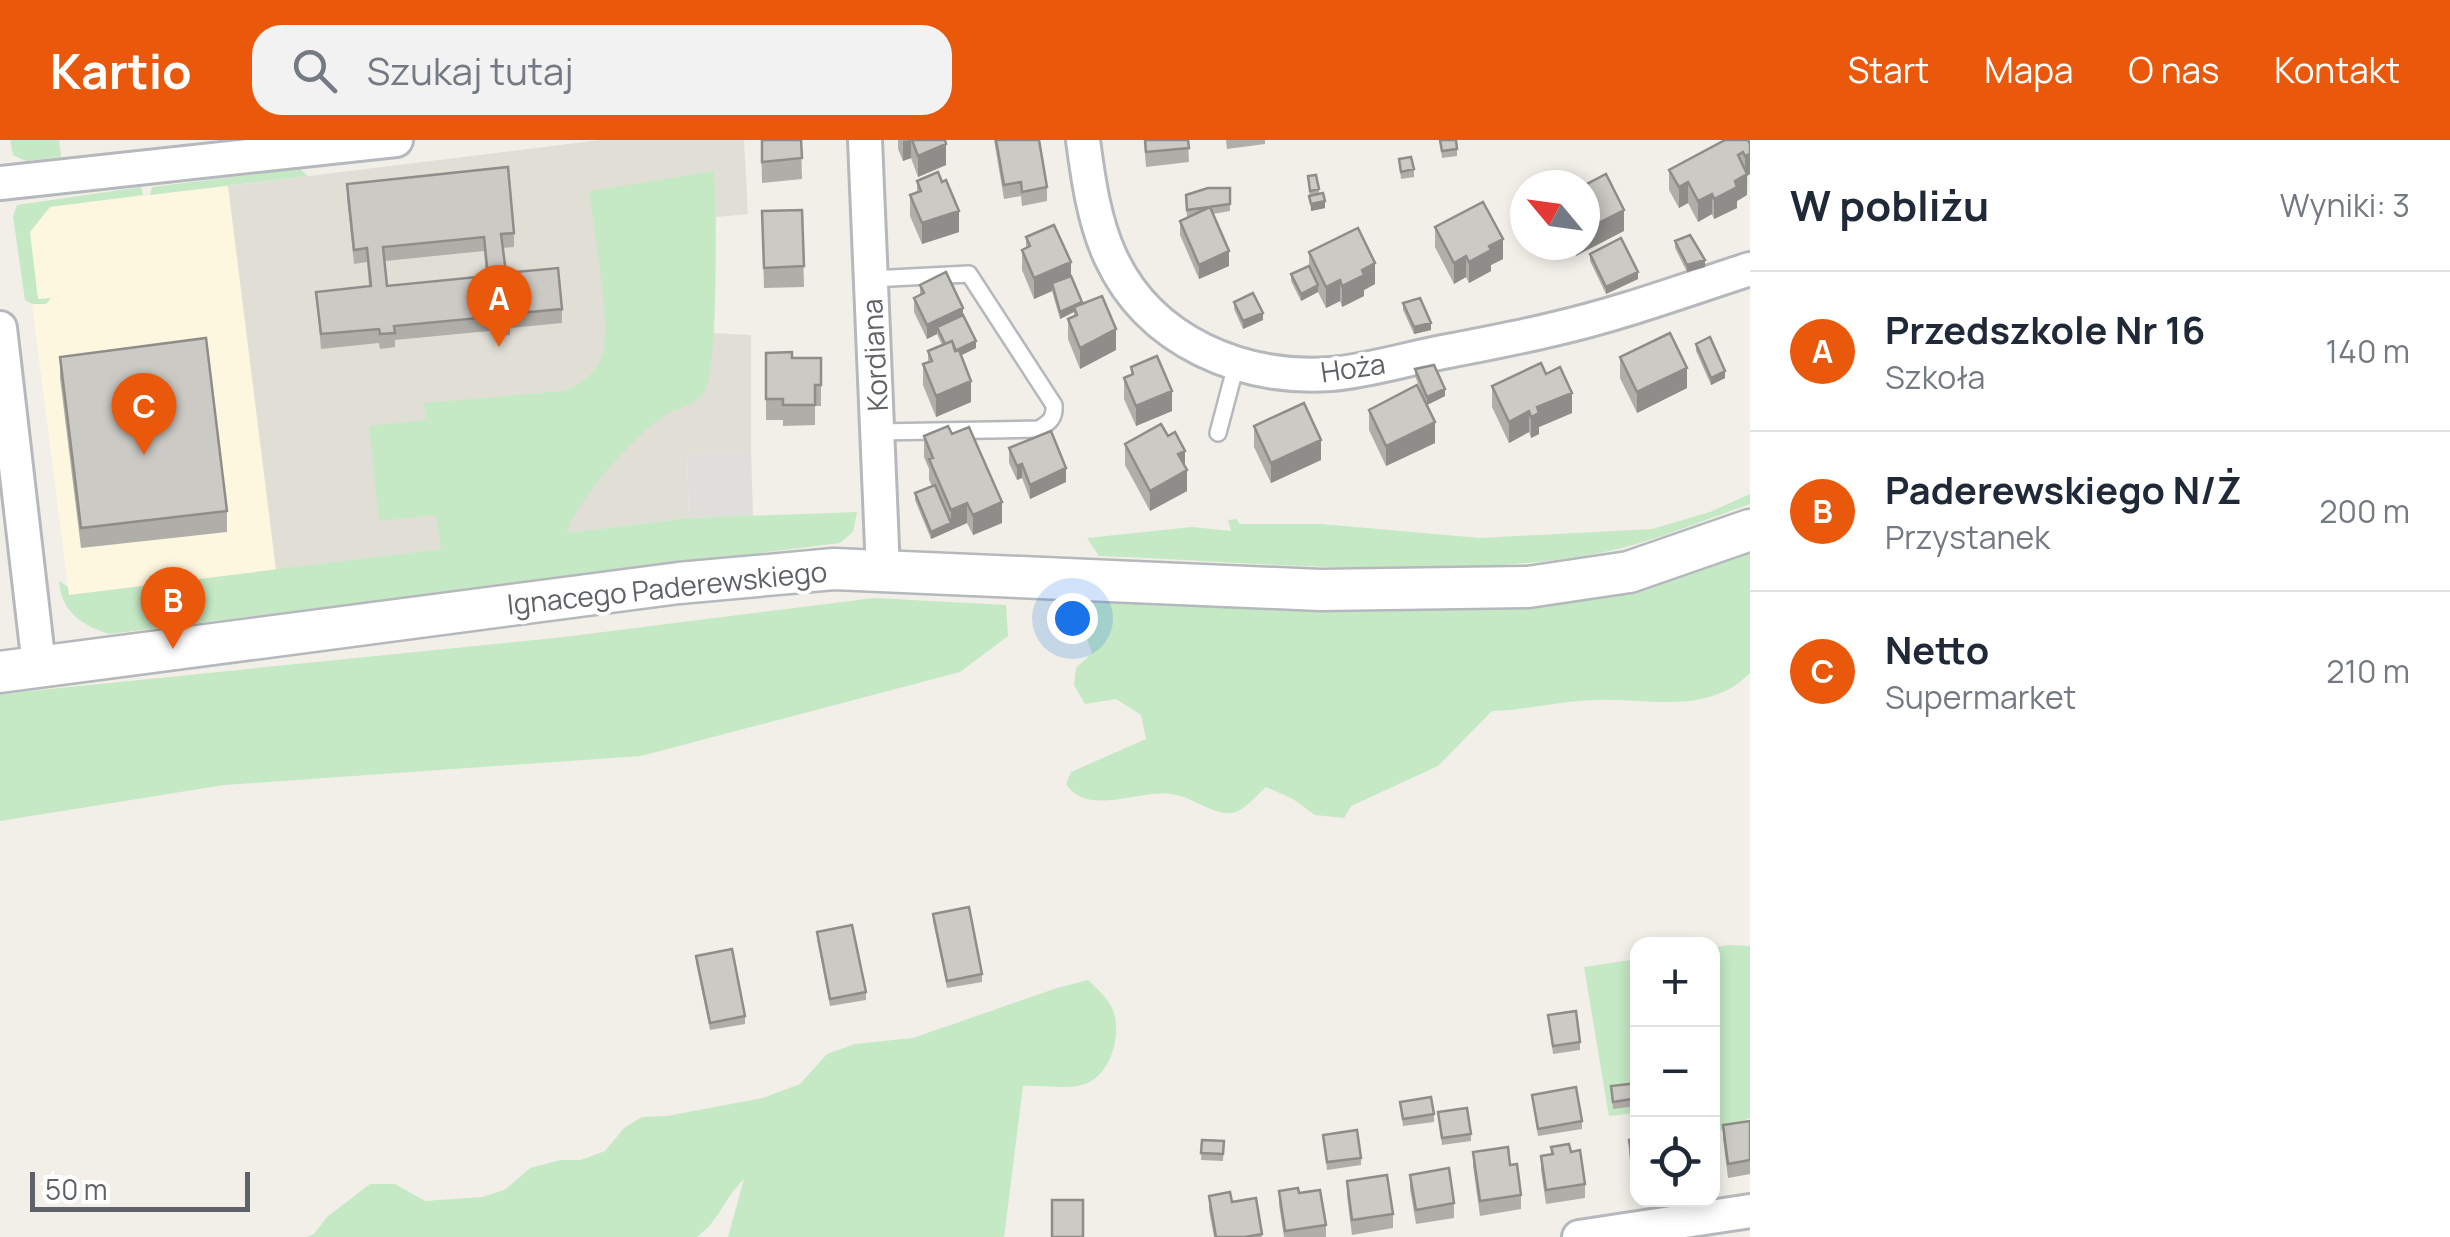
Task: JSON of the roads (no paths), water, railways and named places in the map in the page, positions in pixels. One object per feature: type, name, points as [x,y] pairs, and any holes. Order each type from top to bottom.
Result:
[{"type":"street","points":[[0,183],[396,140]]},
{"type":"street","name":"Kordiana","points":[[865,140],[883,571]]},
{"type":"street","name":"Hoża","points":[[1082,140],[1109,254],[1132,292],[1173,332],[1197,348],[1262,371],[1335,374],[1556,329],[1750,269]]},
{"type":"street","points":[[0,328],[20,669]]},
{"type":"street","name":"Ignacego Paderewskiego","points":[[20,669],[749,574],[883,571],[1320,590],[1486,590],[1554,585],[1629,572],[1750,530]]},
{"type":"street","points":[[1578,1237],[1750,1211]]},
{"type":"lane","points":[[871,279],[969,274],[1054,405],[1055,414],[1039,428],[878,432]]},
{"type":"lane","points":[[1218,434],[1236,364]]},
{"type":"place","name":"Przedszkole Nr 16","points":[[499,347]]},
{"type":"place","name":"Netto","points":[[144,455]]},
{"type":"place","name":"Paderewskiego N/Ż","points":[[173,649]]}]
